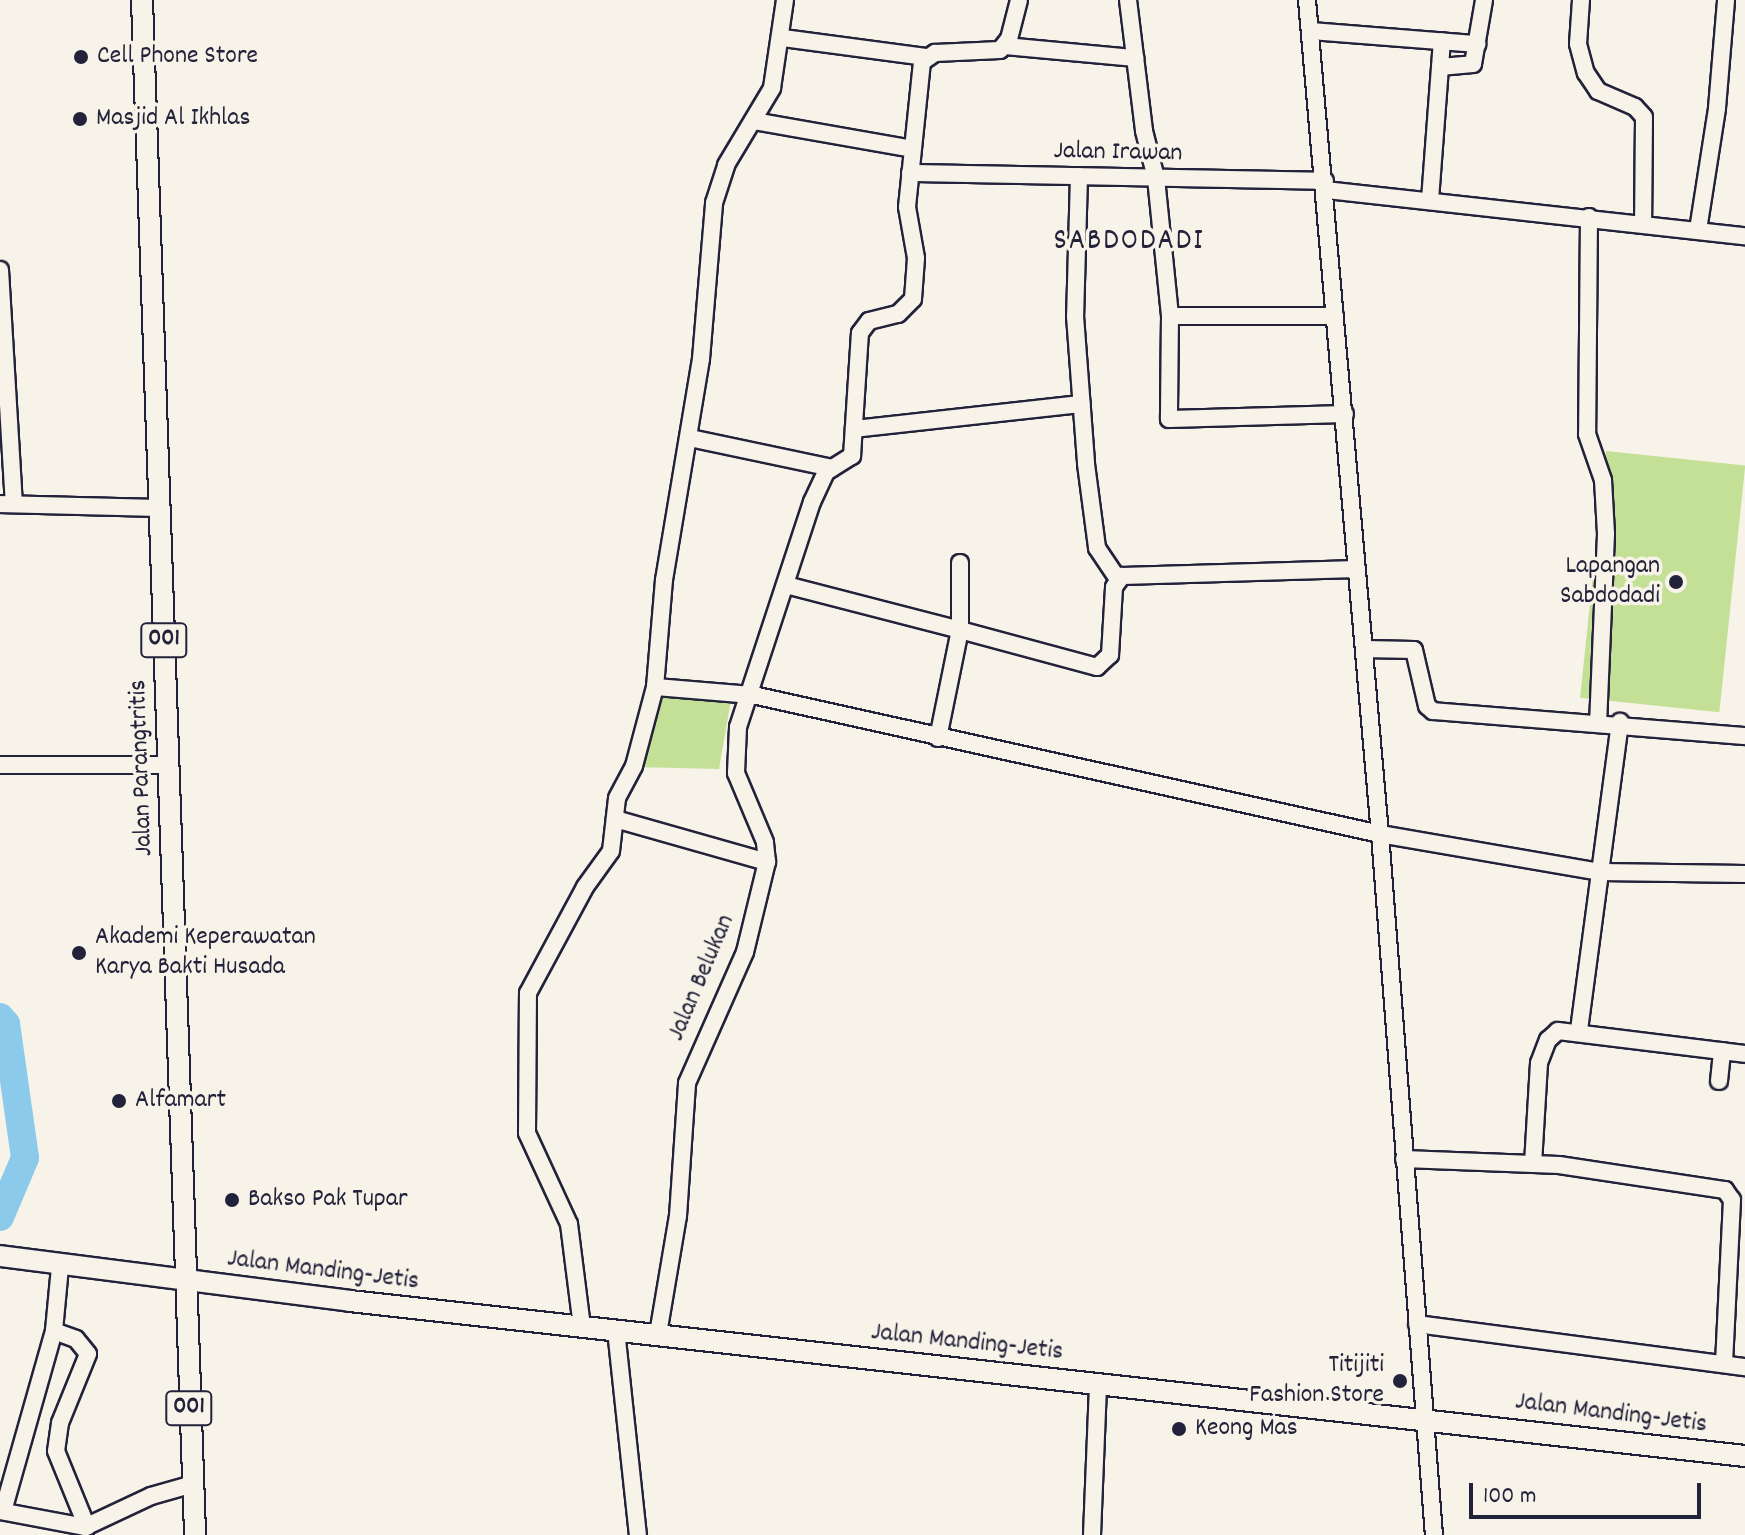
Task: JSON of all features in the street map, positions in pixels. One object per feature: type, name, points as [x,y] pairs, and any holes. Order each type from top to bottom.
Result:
[{"type":"main road","name":"Jalan Parangtritis","points":[[142,0],[161,508],[183,1281],[195,1535]]},
{"type":"main road","name":"Jalan Manding-Jetis","points":[[9,1258],[60,1267],[582,1327],[1425,1418],[1745,1456]]},
{"type":"street","points":[[582,1327],[569,1224],[527,1133],[526,1004],[531,984],[585,887],[611,851],[617,798],[634,766],[655,687],[664,580],[690,438],[717,189],[741,137],[754,121],[772,88],[783,38],[785,0]]},
{"type":"street","points":[[1005,46],[1019,0]]},
{"type":"street","points":[[1128,0],[1144,131],[1156,178],[1170,316],[1169,419],[1345,414]]},
{"type":"street","points":[[1307,0],[1326,185],[1380,834],[1434,1535]]},
{"type":"street","points":[[1440,67],[1470,66],[1484,0]]},
{"type":"street","points":[[1581,0],[1578,44],[1586,73],[1598,91],[1635,107],[1644,117],[1643,223]]},
{"type":"street","points":[[1698,230],[1717,108],[1726,0]]},
{"type":"street","points":[[1311,31],[1477,44]]},
{"type":"street","points":[[783,38],[926,57],[991,52],[1005,46],[1135,58]]},
{"type":"street","points":[[1430,200],[1442,41]]},
{"type":"street","points":[[926,57],[912,149],[907,221],[916,258],[913,299],[898,314],[869,321],[860,333],[854,429],[1082,404]]},
{"type":"street","points":[[754,121],[912,149]]},
{"type":"street","name":"Jalan Irawan","points":[[910,173],[1326,185],[1745,236]]},
{"type":"street","points":[[786,585],[1097,667],[1110,655],[1118,579],[1097,548],[1075,316],[1079,176]]},
{"type":"street","points":[[1589,217],[1587,434],[1603,480],[1606,534],[1598,722]]},
{"type":"street","points":[[0,270],[7,504],[161,508]]},
{"type":"street","points":[[1170,316],[1335,316]]},
{"type":"street","name":"Jalan Belukan","points":[[658,1334],[678,1216],[690,1071],[740,965],[767,862],[765,842],[736,773],[738,727],[753,695],[763,651],[812,502],[832,468],[852,456],[854,429]]},
{"type":"street","points":[[690,438],[832,468]]},
{"type":"street","points":[[938,738],[960,630],[960,563]]},
{"type":"street","points":[[1118,579],[1357,569]]},
{"type":"street","points":[[1364,649],[1414,650],[1427,706],[1433,711],[1620,722],[1745,736]]},
{"type":"street","points":[[655,687],[753,695],[1380,834],[1601,872],[1745,874]]},
{"type":"street","points":[[1579,1030],[1620,722]]},
{"type":"street","points":[[0,765],[168,765]]},
{"type":"street","points":[[615,819],[767,862]]},
{"type":"street","points":[[1533,1164],[1542,1052],[1558,1031],[1579,1030],[1745,1054]]},
{"type":"street","points":[[1719,1081],[1722,1051]]},
{"type":"street","points":[[1404,1159],[1533,1164],[1727,1192],[1732,1200],[1724,1363]]},
{"type":"street","points":[[60,1267],[54,1331],[2,1511],[87,1527],[151,1496],[193,1484]]},
{"type":"street","points":[[1417,1324],[1745,1367]]},
{"type":"street","points":[[616,1330],[638,1535]]},
{"type":"street","points":[[54,1331],[87,1349],[60,1423],[56,1451],[87,1527]]},
{"type":"street","points":[[1092,1535],[1098,1383]]},
{"type":"green space","name":"Lapangan Sabdodadi","points":[[1606,451],[1745,466],[1719,712],[1580,698]]},
{"type":"green space","points":[[657,691],[731,700],[719,769],[634,767]]},
{"type":"waterway","points":[[0,1017],[6,1024],[25,1158],[0,1217]]},
{"type":"place","name":"Cell Phone Store","points":[[81,57]]},
{"type":"place","name":"Masjid Al Ikhlas","points":[[80,119]]},
{"type":"place","name":"Lapangan Sabdodadi","points":[[1676,582]]},
{"type":"place","name":"Akademi Keperawatan Karya Bakti Husada","points":[[79,953]]},
{"type":"place","name":"Alfamart","points":[[119,1101]]},
{"type":"place","name":"Bakso Pak Tupar","points":[[232,1200]]},
{"type":"place","name":"Titijiti Fashion Store","points":[[1400,1381]]},
{"type":"place","name":"Keong Mas","points":[[1179,1429]]},
{"type":"district","name":"SABDODADI","points":[[1129,243]]}]
